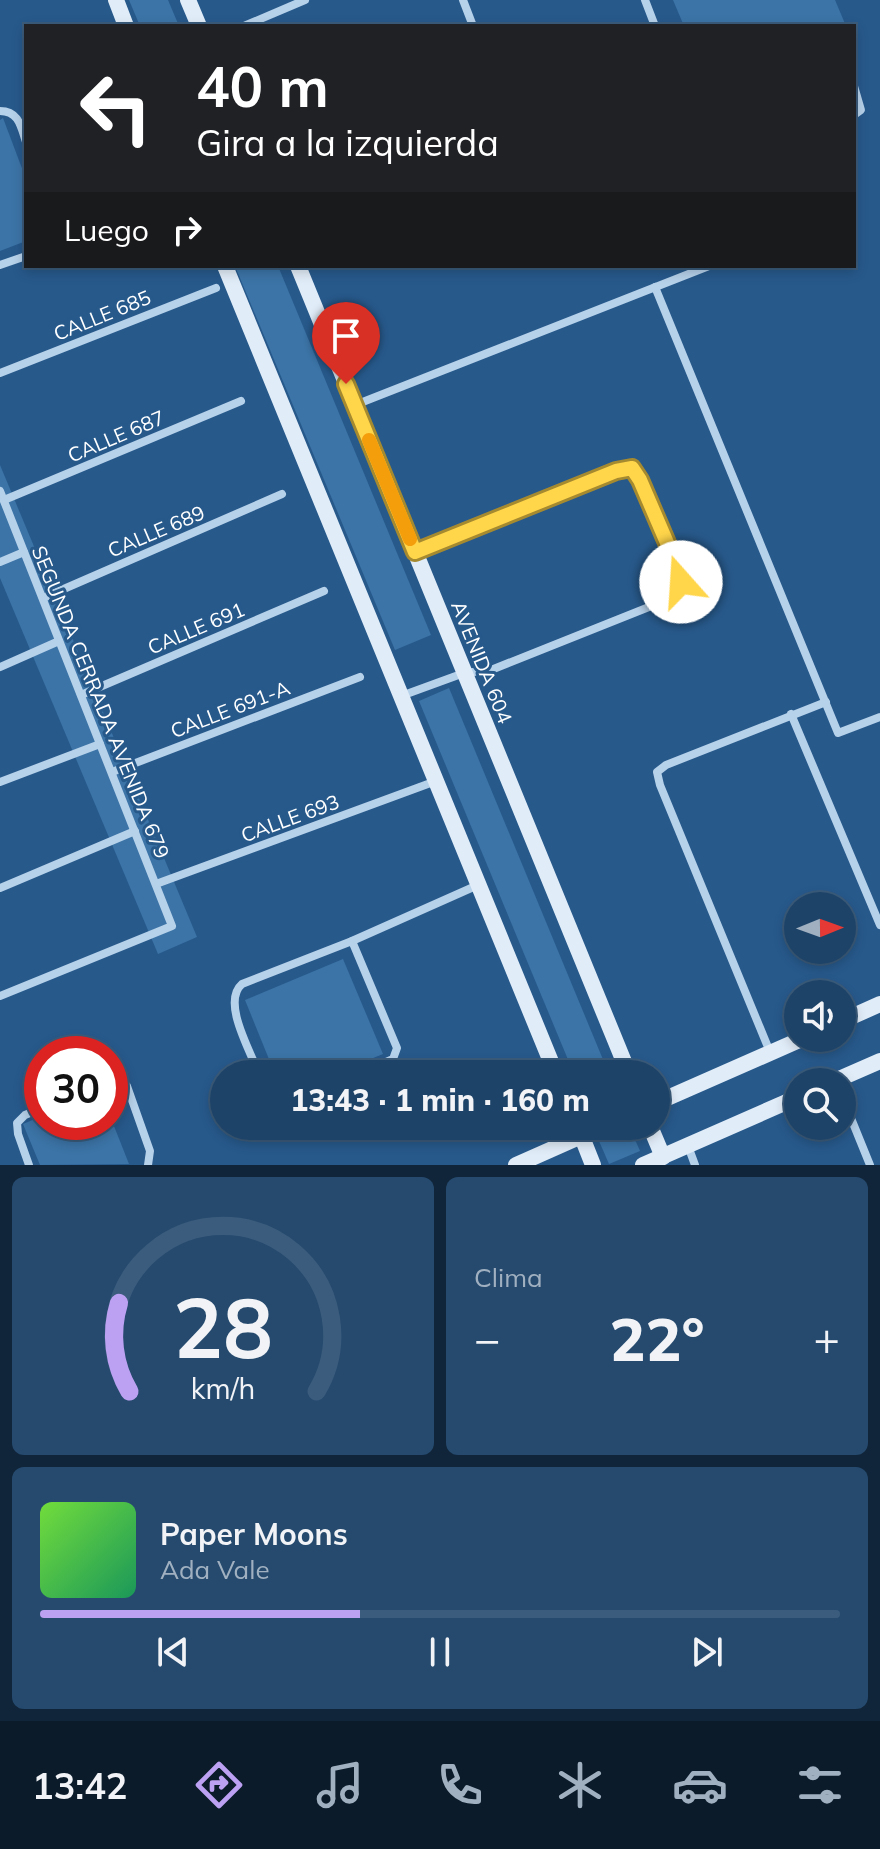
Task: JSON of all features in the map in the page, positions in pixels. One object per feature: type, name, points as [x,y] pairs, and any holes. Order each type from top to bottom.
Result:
[{"type":"street","points":[[116,0],[125,24]]},
{"type":"street","points":[[188,0],[198,24]]},
{"type":"street","points":[[249,24],[305,0]]},
{"type":"street","points":[[463,0],[472,24]]},
{"type":"street","points":[[645,0],[654,24]]},
{"type":"street","points":[[856,91],[861,110],[856,114]]},
{"type":"street","points":[[0,111],[11,111],[16,116],[24,137]]},
{"type":"street","points":[[0,265],[24,257]]},
{"type":"street","points":[[226,268],[550,1060]]},
{"type":"street","name":"AVENIDA 604","points":[[299,268],[623,1060]]},
{"type":"street","points":[[354,405],[704,268]]},
{"type":"street","points":[[655,287],[838,733],[880,717]]},
{"type":"street","name":"CALLE 685","points":[[0,373],[216,288]]},
{"type":"street","name":"CALLE 687","points":[[2,495],[241,401]]},
{"type":"street","points":[[401,696],[464,673],[491,670],[679,592],[680,573],[632,468],[616,471],[415,552]]},
{"type":"street","name":"CALLE 689","points":[[43,598],[282,494]]},
{"type":"street","name":"SEGUNDA CERRADA AVENIDA 679","points":[[0,996],[172,926],[2,495]]},
{"type":"street","points":[[0,562],[24,552]]},
{"type":"street","name":"CALLE 691","points":[[81,695],[324,591]]},
{"type":"street","points":[[0,667],[59,641]]},
{"type":"street","name":"CALLE 691-A","points":[[112,772],[360,677]]},
{"type":"street","points":[[770,1053],[657,772],[666,765],[826,702]]},
{"type":"street","points":[[791,714],[880,925]]},
{"type":"street","points":[[0,782],[100,744]]},
{"type":"street","name":"CALLE 693","points":[[156,884],[436,781]]},
{"type":"street","points":[[0,888],[135,831]]},
{"type":"street","points":[[253,1060],[234,1011],[234,995],[242,984],[352,941],[478,885]]},
{"type":"street","points":[[352,941],[397,1048],[391,1060]]},
{"type":"street","points":[[856,1015],[880,1004]]},
{"type":"street","points":[[670,1097],[784,1047]]},
{"type":"street","points":[[856,1074],[880,1061]]},
{"type":"street","points":[[128,1089],[150,1151],[148,1165]]},
{"type":"street","points":[[643,1165],[784,1103]]},
{"type":"street","points":[[24,1116],[17,1123],[18,1134],[29,1165]]},
{"type":"street","points":[[856,1131],[870,1165]]},
{"type":"street","points":[[516,1165],[562,1140]]},
{"type":"street","points":[[583,1140],[593,1165]]},
{"type":"street","points":[[656,1140],[663,1157]]},
{"type":"street","points":[[688,1146],[695,1165]]},
{"type":"shaded area","points":[[129,0],[168,0],[178,24],[139,24]]},
{"type":"shaded area","points":[[673,0],[835,0],[845,24],[683,24]]},
{"type":"shaded area","points":[[3,118],[24,174],[24,242],[0,251],[0,120]]},
{"type":"shaded area","points":[[236,268],[279,268],[431,635],[395,650]]},
{"type":"shaded area","points":[[0,465],[197,937],[158,954],[0,578]]},
{"type":"shaded area","points":[[449,688],[603,1060],[568,1060],[419,701]]},
{"type":"shaded area","points":[[343,959],[383,1054],[368,1060],[269,1060],[245,1000]]},
{"type":"shaded area","points":[[30,1140],[120,1140],[129,1164],[40,1165]]},
{"type":"shaded area","points":[[599,1140],[635,1140],[640,1151],[609,1164]]},
{"type":"slow traffic","points":[[369,440],[410,539]]},
{"type":"route","points":[[346,384],[415,552],[616,471],[632,468],[637,473],[680,573],[681,582]]}]
